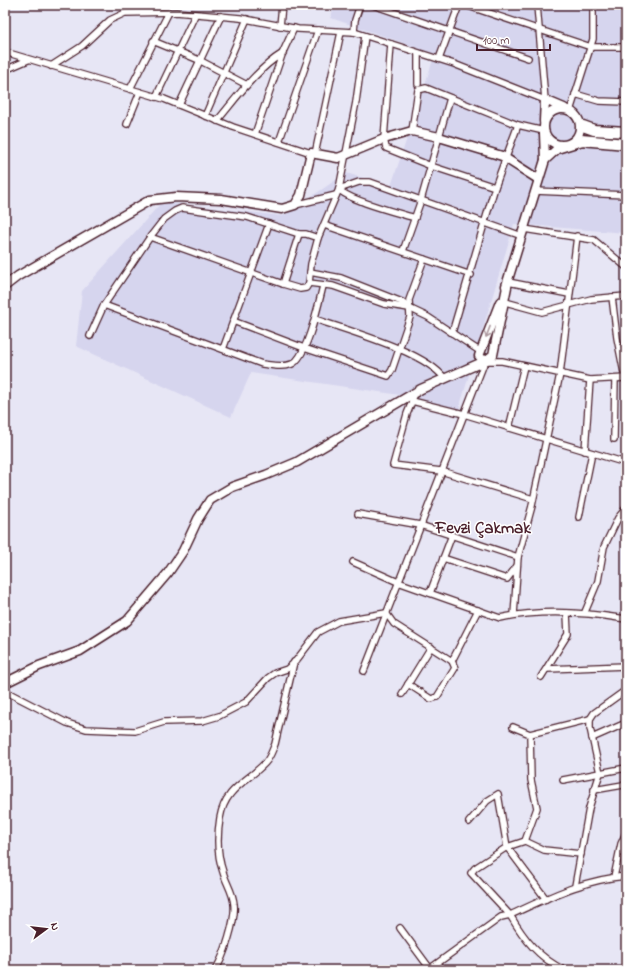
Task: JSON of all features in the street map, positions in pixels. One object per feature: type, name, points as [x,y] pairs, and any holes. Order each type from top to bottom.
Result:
[{"type":"highway","points":[[581,123],[594,130],[626,132]]},
{"type":"highway","points":[[581,140],[626,144]]},
{"type":"street","points":[[175,5],[176,12]]},
{"type":"street","points":[[280,26],[282,5]]},
{"type":"street","points":[[354,32],[355,20],[360,5]]},
{"type":"street","points":[[374,5],[528,58]]},
{"type":"street","points":[[439,60],[459,5]]},
{"type":"street","points":[[465,5],[591,47],[626,47]]},
{"type":"street","points":[[5,683],[39,666],[80,651],[126,621],[168,573],[183,551],[198,519],[210,500],[232,487],[297,462],[417,392],[485,361],[492,355],[502,302],[545,160],[545,100],[537,5]]},
{"type":"street","points":[[570,111],[593,39],[593,5]]},
{"type":"street","points":[[130,89],[169,12]]},
{"type":"street","points":[[51,66],[82,46],[117,16],[125,13],[176,12],[195,15],[221,16],[294,28],[354,32],[439,60],[545,100],[570,111],[594,134],[626,135]]},
{"type":"street","points":[[156,97],[195,15]]},
{"type":"street","points":[[179,105],[221,16]]},
{"type":"street","points":[[205,116],[248,20]]},
{"type":"street","points":[[255,134],[283,52],[294,28]]},
{"type":"street","points":[[279,142],[318,30]]},
{"type":"street","points":[[295,205],[301,195],[313,154],[341,32]]},
{"type":"street","points":[[150,237],[283,284],[300,289],[306,288],[309,283],[311,264],[318,238],[339,189],[356,102],[365,36]]},
{"type":"street","points":[[153,41],[199,60],[247,85]]},
{"type":"street","points":[[391,44],[384,139],[386,148],[431,166],[495,187]]},
{"type":"street","points":[[5,52],[156,97],[217,121],[313,154],[333,158],[345,156],[384,139],[412,131],[439,137],[505,158],[538,179]]},
{"type":"street","points":[[217,121],[247,85],[273,59],[283,52]]},
{"type":"street","points":[[418,53],[418,84]]},
{"type":"street","points":[[5,70],[30,59]]},
{"type":"street","points":[[412,131],[418,90],[426,88],[518,125],[544,129]]},
{"type":"street","points":[[127,124],[140,92]]},
{"type":"street","points":[[575,94],[599,101],[626,102]]},
{"type":"street","points":[[403,252],[421,200],[450,98]]},
{"type":"street","points":[[570,111],[558,109],[552,112],[545,121],[544,129],[548,138],[557,144],[568,144],[577,136],[580,131],[581,123]]},
{"type":"street","points":[[452,333],[471,275],[495,187],[518,125]]},
{"type":"street","points":[[545,160],[557,149],[581,140],[626,141]]},
{"type":"street","points":[[339,189],[359,182],[370,182],[485,224],[523,232],[577,236],[594,240],[626,266]]},
{"type":"street","points":[[339,189],[342,194],[354,199],[415,218]]},
{"type":"street","points":[[535,191],[626,194]]},
{"type":"street","points":[[5,286],[18,276],[150,200],[176,197],[221,199],[282,209],[336,195]]},
{"type":"street","points":[[90,336],[104,305],[150,237],[164,219],[175,211],[182,208],[246,217],[318,238]]},
{"type":"street","points":[[223,349],[269,224]]},
{"type":"street","points":[[324,225],[471,275]]},
{"type":"street","points":[[283,284],[300,234]]},
{"type":"street","points":[[514,615],[518,557],[533,499],[560,374],[577,236]]},
{"type":"street","points":[[234,321],[304,348],[388,376],[410,317],[409,300],[424,259]]},
{"type":"street","points":[[310,272],[341,278],[402,302],[409,308],[428,317],[481,352]]},
{"type":"street","points":[[508,282],[569,294]]},
{"type":"street","points":[[309,283],[323,286],[333,286],[384,304],[409,308]]},
{"type":"street","points":[[104,305],[182,336],[223,349],[262,364],[282,366],[292,365],[300,360],[315,318],[323,286]]},
{"type":"street","points":[[502,302],[542,312],[591,299],[626,296]]},
{"type":"street","points":[[502,302],[479,356],[485,361],[502,361],[590,380],[626,378],[617,338],[612,297]]},
{"type":"street","points":[[315,318],[399,349],[425,361],[445,379]]},
{"type":"street","points":[[364,671],[485,361]]},
{"type":"street","points":[[509,428],[524,366]]},
{"type":"street","points":[[614,439],[615,379]]},
{"type":"street","points":[[585,451],[590,380]]},
{"type":"street","points":[[417,392],[412,401],[393,465],[441,471],[533,499]]},
{"type":"street","points":[[412,401],[464,414],[626,463]]},
{"type":"street","points":[[579,517],[592,453]]},
{"type":"street","points":[[585,612],[598,582],[604,547],[618,518],[626,508]]},
{"type":"street","points":[[358,514],[420,525],[518,557]]},
{"type":"street","points":[[430,593],[452,535]]},
{"type":"street","points":[[443,558],[507,578],[517,565]]},
{"type":"street","points":[[353,562],[398,582],[500,618],[514,615],[585,612],[626,619]]},
{"type":"street","points":[[452,661],[478,610]]},
{"type":"street","points":[[386,613],[394,624],[452,661],[455,668],[437,697],[431,699],[408,684]]},
{"type":"street","points":[[5,691],[67,723],[86,730],[135,731],[164,722],[202,722],[219,716],[246,702],[268,678],[275,673],[286,669],[294,662],[318,632],[339,621],[386,613]]},
{"type":"street","points":[[541,677],[568,634],[567,613]]},
{"type":"street","points":[[402,694],[431,647]]},
{"type":"street","points":[[215,970],[221,960],[235,911],[232,893],[219,857],[218,832],[223,805],[230,793],[265,763],[270,756],[283,711],[294,662]]},
{"type":"street","points":[[547,668],[626,666]]},
{"type":"street","points":[[576,886],[589,808],[600,773],[592,738],[590,719],[594,713],[625,694]]},
{"type":"street","points":[[513,727],[530,734],[590,719]]},
{"type":"street","points":[[592,738],[626,723]]},
{"type":"street","points":[[530,734],[531,780],[537,808],[525,840],[507,847],[471,873],[510,915],[521,934],[539,955],[564,970]]},
{"type":"street","points":[[564,780],[626,768],[626,781],[623,785],[594,790]]},
{"type":"street","points":[[468,822],[487,801],[498,794],[507,847],[546,899]]},
{"type":"street","points":[[614,877],[621,844],[626,833]]},
{"type":"street","points":[[525,840],[544,850],[581,854]]},
{"type":"street","points":[[400,928],[430,970],[501,917],[510,915],[576,886],[614,877],[626,876]]},
{"type":"shaded area","points":[[334,5],[626,5],[626,233],[514,224],[459,409],[407,396],[251,373],[231,417],[76,346],[82,291],[162,202],[283,216],[346,173],[391,186],[435,54],[331,18]]},
{"type":"district","name":"Fevzi Çakmak","points":[[483,527]]}]
